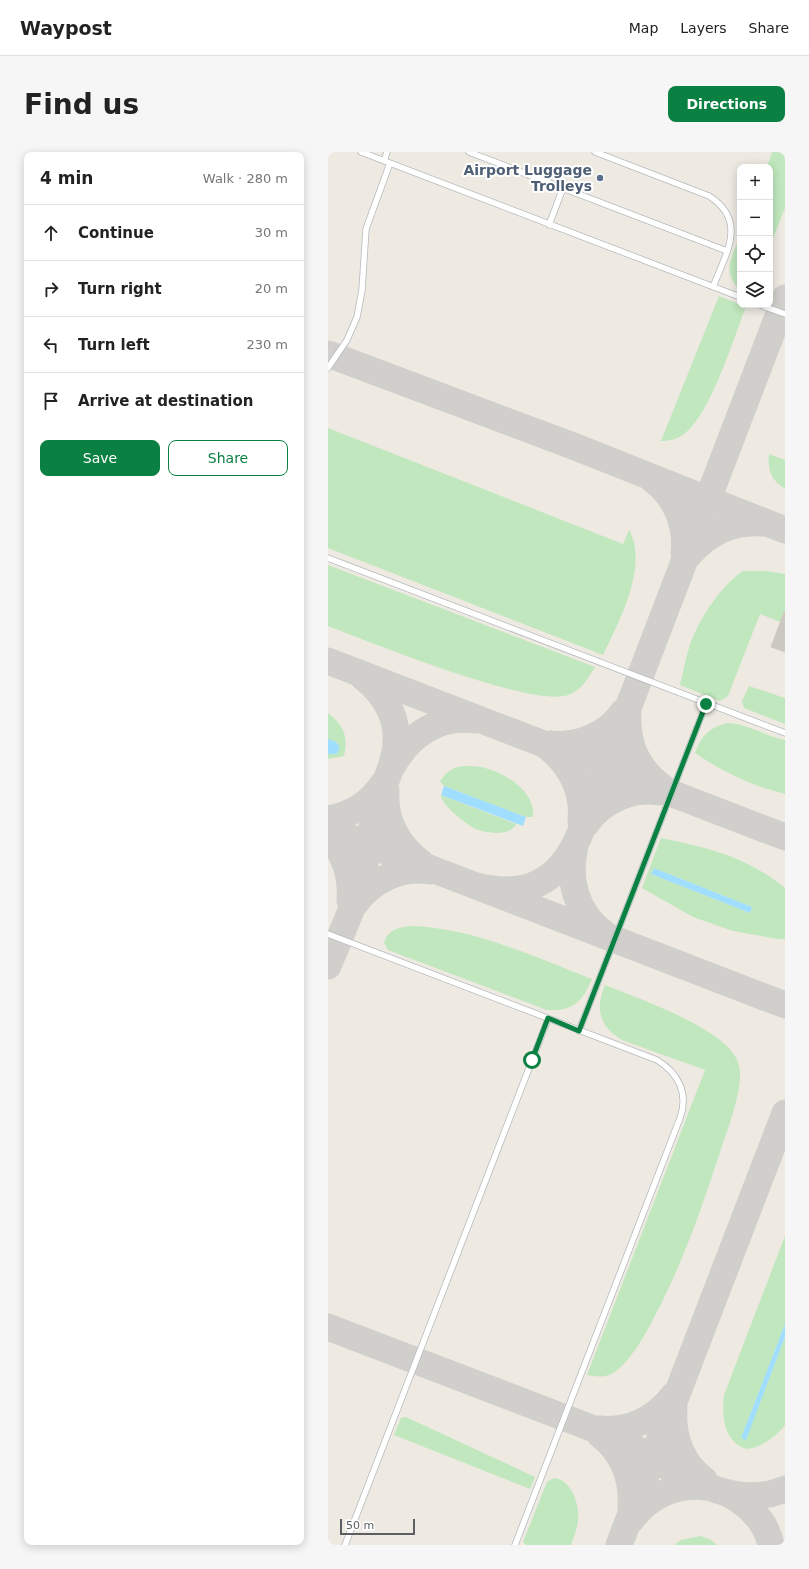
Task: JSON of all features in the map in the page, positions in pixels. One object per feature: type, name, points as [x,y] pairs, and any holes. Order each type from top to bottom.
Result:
[{"type":"lane","points":[[362,152],[737,296]]},
{"type":"lane","points":[[384,161],[387,152]]},
{"type":"lane","points":[[469,152],[727,251]]},
{"type":"lane","points":[[595,152],[709,196],[716,200],[727,212],[730,220],[732,235],[713,287]]},
{"type":"lane","points":[[328,368],[348,340],[357,317],[362,290],[366,230],[390,163]]},
{"type":"lane","points":[[549,225],[563,188]]},
{"type":"lane","points":[[768,308],[785,314]]},
{"type":"lane","points":[[328,558],[785,733]]},
{"type":"lane","points":[[579,1031],[706,704]]},
{"type":"lane","points":[[328,934],[657,1060],[672,1071],[682,1089],[683,1106],[680,1118],[515,1545]]},
{"type":"lane","points":[[345,1545],[548,1018]]},
{"type":"green space","points":[[772,152],[785,152],[785,208],[773,238],[773,164],[768,164]]},
{"type":"green space","points":[[737,243],[737,286],[731,277],[731,258]]},
{"type":"green space","points":[[719,296],[737,303],[737,308],[746,308],[728,356],[703,410],[694,424],[684,434],[670,440],[661,441]]},
{"type":"green space","points":[[328,428],[623,544],[629,530],[634,544],[636,560],[634,576],[624,610],[603,655],[328,548]]},
{"type":"green space","points":[[769,454],[785,460],[785,489],[780,486],[771,474]]},
{"type":"green space","points":[[328,565],[595,667],[584,684],[568,695],[549,696],[521,692],[450,671],[328,626]]},
{"type":"green space","points":[[743,571],[767,571],[785,574],[785,624],[760,614],[728,696],[720,701],[680,685],[689,648],[710,605],[726,586]]},
{"type":"green space","points":[[749,686],[785,698],[785,724],[744,708],[742,701]]},
{"type":"green space","points":[[328,713],[338,722],[344,732],[346,743],[344,756],[328,759]]},
{"type":"green space","points":[[728,723],[750,728],[785,740],[785,794],[738,778],[695,753],[703,737],[707,733],[716,727]]},
{"type":"green space","points":[[462,766],[490,769],[508,778],[524,791],[529,798],[533,807],[533,817],[526,817],[444,786],[440,781],[444,776],[449,771]]},
{"type":"green space","points":[[441,795],[516,824],[509,831],[504,832],[492,833],[481,831],[461,819],[445,804]]},
{"type":"green space","points":[[661,838],[726,855],[756,868],[785,888],[785,939],[733,931],[693,917],[642,888]],"holes":[[[654,868],[752,907],[750,913],[651,874]]]},
{"type":"green space","points":[[410,926],[433,928],[480,937],[592,979],[584,994],[576,1004],[564,1009],[547,1010],[388,950],[384,943],[388,935],[394,930]]},
{"type":"green space","points":[[605,985],[678,1015],[715,1037],[729,1048],[737,1060],[740,1080],[729,1127],[710,1182],[681,1260],[664,1298],[649,1327],[631,1356],[624,1364],[610,1375],[598,1376],[587,1375],[705,1070],[622,1040],[614,1035],[608,1029],[601,1016],[600,1002]]},
{"type":"green space","points":[[785,1236],[785,1324],[741,1438],[746,1439],[785,1337],[785,1425],[768,1441],[758,1446],[746,1449],[738,1445],[728,1434],[723,1411],[724,1395]]},
{"type":"green space","points":[[406,1417],[535,1477],[530,1489],[394,1435],[401,1418]]},
{"type":"green space","points":[[554,1478],[566,1483],[570,1488],[574,1494],[578,1508],[578,1521],[571,1545],[526,1545],[523,1542],[547,1482]]},
{"type":"green space","points":[[701,1536],[711,1540],[717,1545],[674,1545],[681,1540]]},
{"type":"water","points":[[328,739],[336,742],[340,747],[337,754],[328,754]]},
{"type":"water","points":[[444,786],[526,817],[523,826],[441,795]]},
{"type":"water","points":[[654,868],[752,907],[750,913],[651,874]]},
{"type":"water","points":[[785,1324],[785,1337],[746,1440],[741,1438]]},
{"type":"building","points":[[785,612],[785,652],[771,647]]},
{"type":"taxiway","points":[[473,885],[491,889],[508,890],[537,884],[561,866],[579,836],[785,298]]},
{"type":"taxiway","points":[[328,354],[573,446],[785,530]]},
{"type":"taxiway","points":[[653,480],[668,495],[678,512],[684,532],[684,553]]},
{"type":"taxiway","points":[[688,556],[704,541],[721,530],[740,524],[762,523]]},
{"type":"taxiway","points":[[328,661],[785,837]]},
{"type":"taxiway","points":[[328,966],[358,892],[376,809],[395,753],[396,733],[390,709],[381,695],[363,677]]},
{"type":"taxiway","points":[[628,711],[629,733],[635,754],[646,772],[662,787]]},
{"type":"taxiway","points":[[550,744],[571,744],[591,738],[609,727],[623,712]]},
{"type":"taxiway","points":[[393,765],[408,745],[427,729],[437,724],[449,721],[461,719],[474,720]]},
{"type":"taxiway","points":[[548,747],[556,754],[574,780],[580,800],[581,822]]},
{"type":"taxiway","points":[[328,819],[345,815],[359,808],[366,803],[383,784]]},
{"type":"taxiway","points":[[386,791],[387,812],[394,832],[399,840],[421,863]]},
{"type":"taxiway","points":[[586,824],[600,809],[609,802],[618,798],[639,792],[660,792]]},
{"type":"taxiway","points":[[328,829],[785,1005]]},
{"type":"taxiway","points":[[328,836],[339,850],[346,865],[350,882],[350,900]]},
{"type":"taxiway","points":[[575,846],[572,871],[576,895],[587,916],[595,926],[605,934]]},
{"type":"taxiway","points":[[354,905],[369,889],[387,877],[408,871],[430,871]]},
{"type":"taxiway","points":[[619,1545],[785,1113]]},
{"type":"taxiway","points":[[328,1327],[607,1434],[671,1469],[716,1490],[739,1495],[762,1495],[785,1489]]},
{"type":"taxiway","points":[[599,1429],[621,1428],[640,1422],[658,1411],[673,1396]]},
{"type":"taxiway","points":[[674,1408],[675,1429],[680,1448],[689,1465],[704,1480]]},
{"type":"taxiway","points":[[600,1435],[615,1450],[625,1467],[630,1487],[631,1508]]},
{"type":"taxiway","points":[[631,1520],[638,1511],[655,1498],[665,1493],[685,1487],[707,1487]]},
{"type":"taxiway","points":[[727,1493],[742,1502],[755,1514],[765,1528],[771,1545]]},
{"type":"place","name":"Airport Luggage Trolleys","points":[[600,178]]},
{"type":"route","points":[[532,1060],[548,1018],[579,1031],[706,704]]}]
